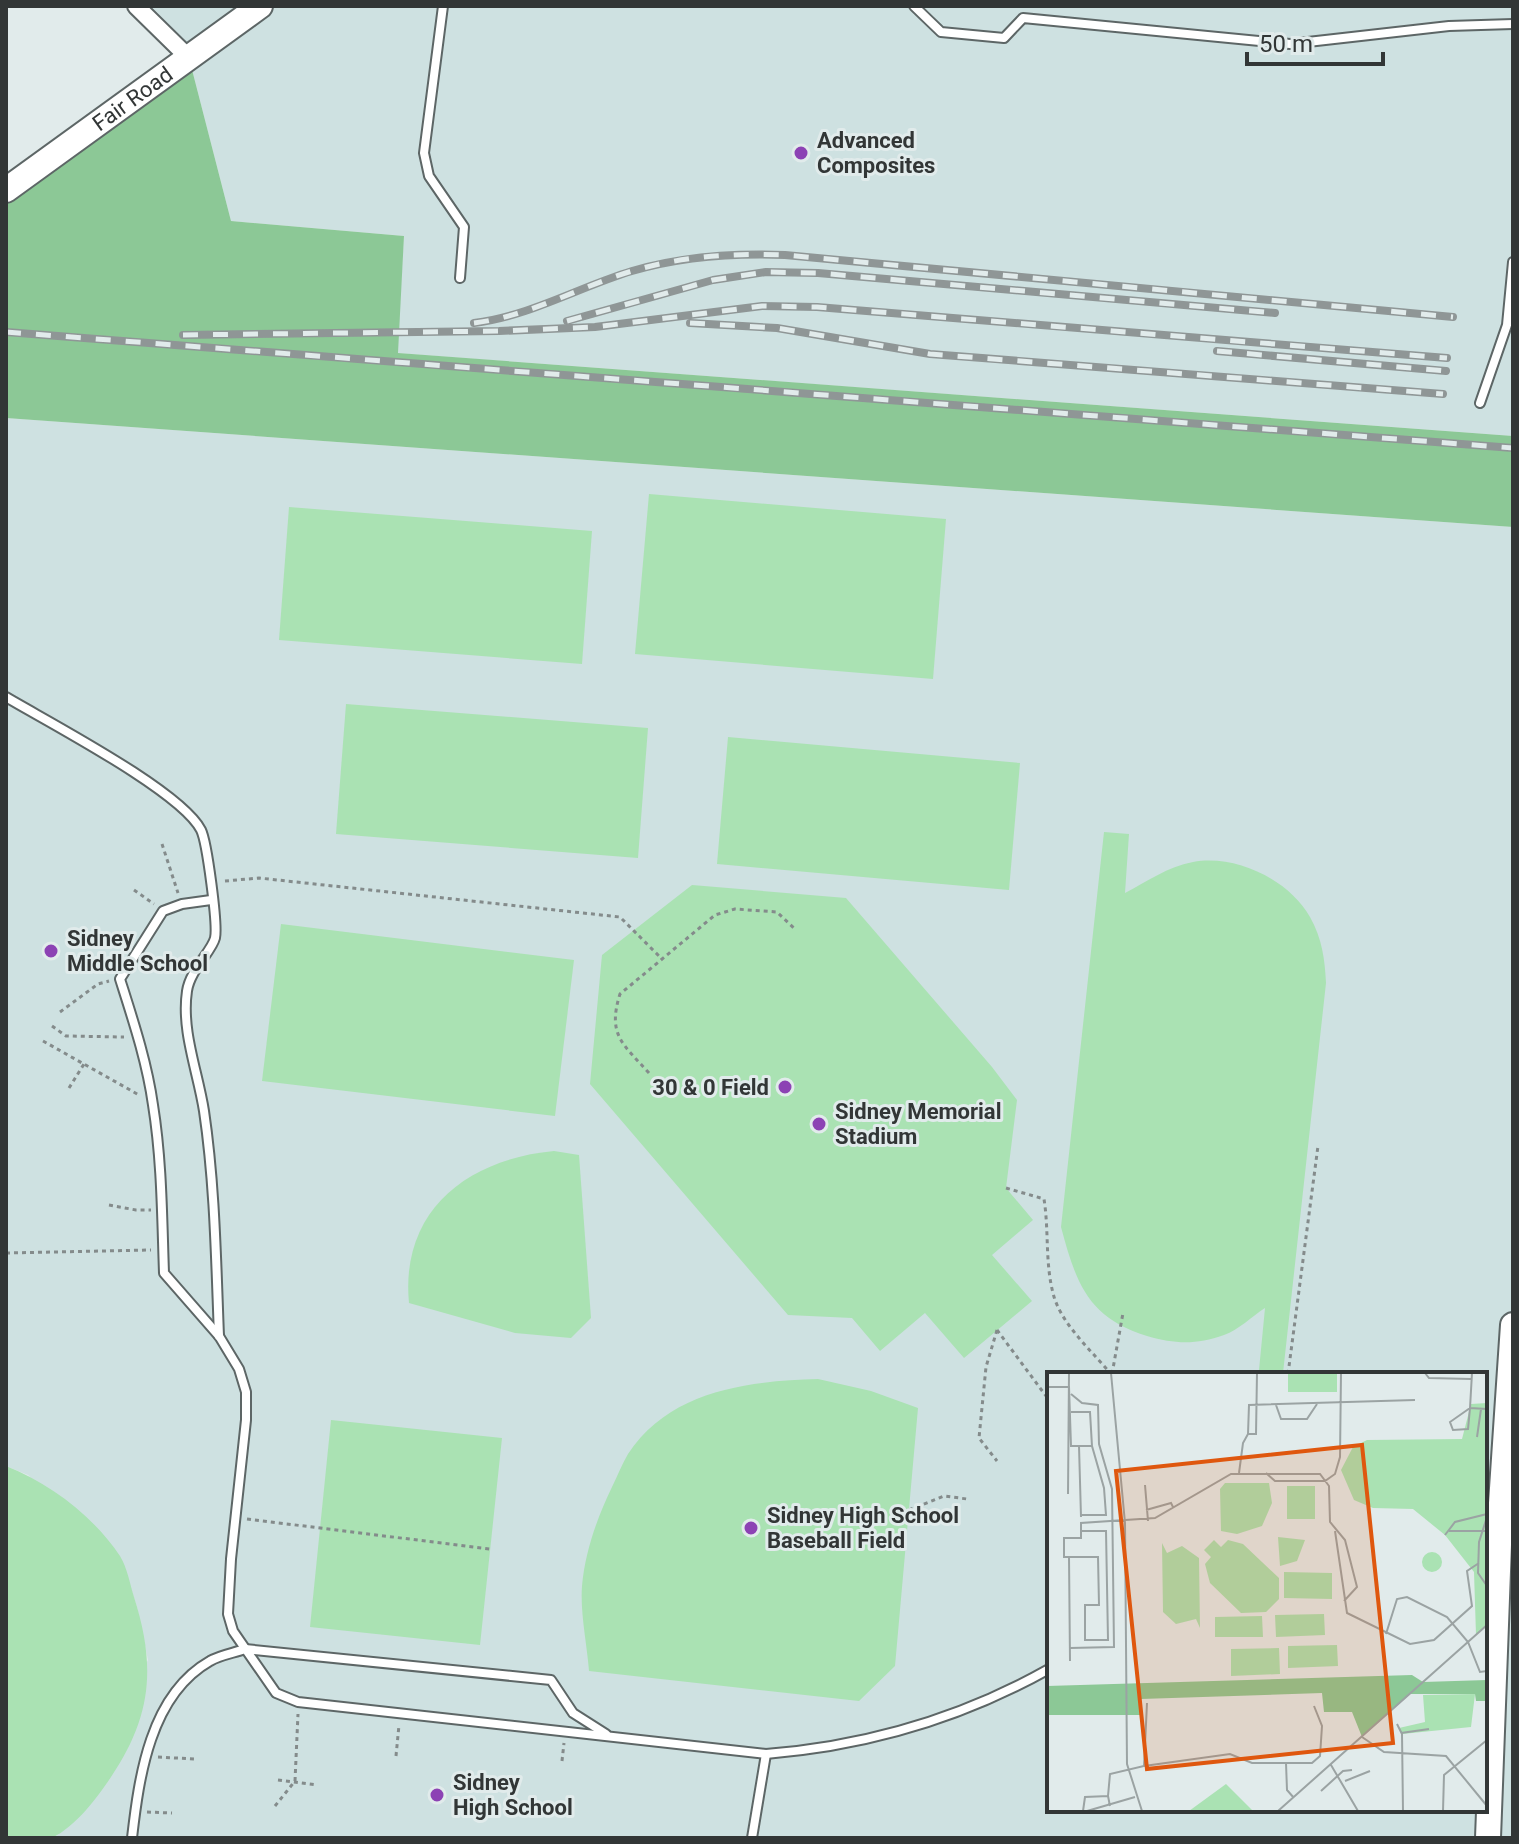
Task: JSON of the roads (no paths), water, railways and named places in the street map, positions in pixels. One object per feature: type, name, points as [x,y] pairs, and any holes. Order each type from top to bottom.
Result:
[{"type":"street","points":[[136,6],[189,58]]},
{"type":"street","name":"Fair Road","points":[[6,190],[260,6]]},
{"type":"street","points":[[1488,1838],[1499,1518],[1513,1325]]},
{"type":"lane","points":[[443,6],[424,153],[429,176],[464,227],[460,278]]},
{"type":"lane","points":[[914,6],[941,32],[1004,38],[1023,18],[1290,44],[1449,26],[1513,24]]},
{"type":"lane","points":[[1480,403],[1507,325],[1513,262]]},
{"type":"lane","points":[[6,697],[153,785],[187,813],[200,829],[209,858],[215,939],[197,964],[187,989],[187,1021],[204,1111],[214,1206],[219,1336]]},
{"type":"lane","points":[[211,900],[182,904],[163,911],[120,979],[138,1037],[153,1103],[163,1209],[164,1273],[219,1336],[239,1369],[246,1392],[228,1614],[233,1631],[276,1693],[298,1702],[766,1754],[817,1750],[892,1734],[974,1706],[1047,1670]]},
{"type":"lane","points":[[132,1838],[147,1756],[162,1712],[183,1683],[210,1661],[245,1649],[551,1680],[573,1713],[610,1737]]},
{"type":"lane","points":[[752,1838],[766,1754]]},
{"type":"railway","points":[[474,323],[515,314],[651,266],[689,259],[746,255],[785,255],[1453,317]]},
{"type":"railway","points":[[567,321],[713,280],[766,272],[818,273],[1275,313]]},
{"type":"railway","points":[[183,335],[595,327],[762,306],[817,307],[1447,358]]},
{"type":"railway","points":[[690,323],[777,328],[930,354],[1443,394]]},
{"type":"railway","points":[[6,332],[1513,448]]},
{"type":"railway","points":[[1217,351],[1446,371]]},
{"type":"place","name":"Advanced Composites","points":[[801,153]]},
{"type":"place","name":"Sidney Middle School","points":[[51,951]]},
{"type":"place","name":"30 & 0 Field","points":[[785,1087]]},
{"type":"place","name":"Sidney Memorial Stadium","points":[[819,1124]]},
{"type":"place","name":"Sidney High School Baseball Field","points":[[751,1528]]},
{"type":"place","name":"Sidney High School","points":[[437,1795]]}]
